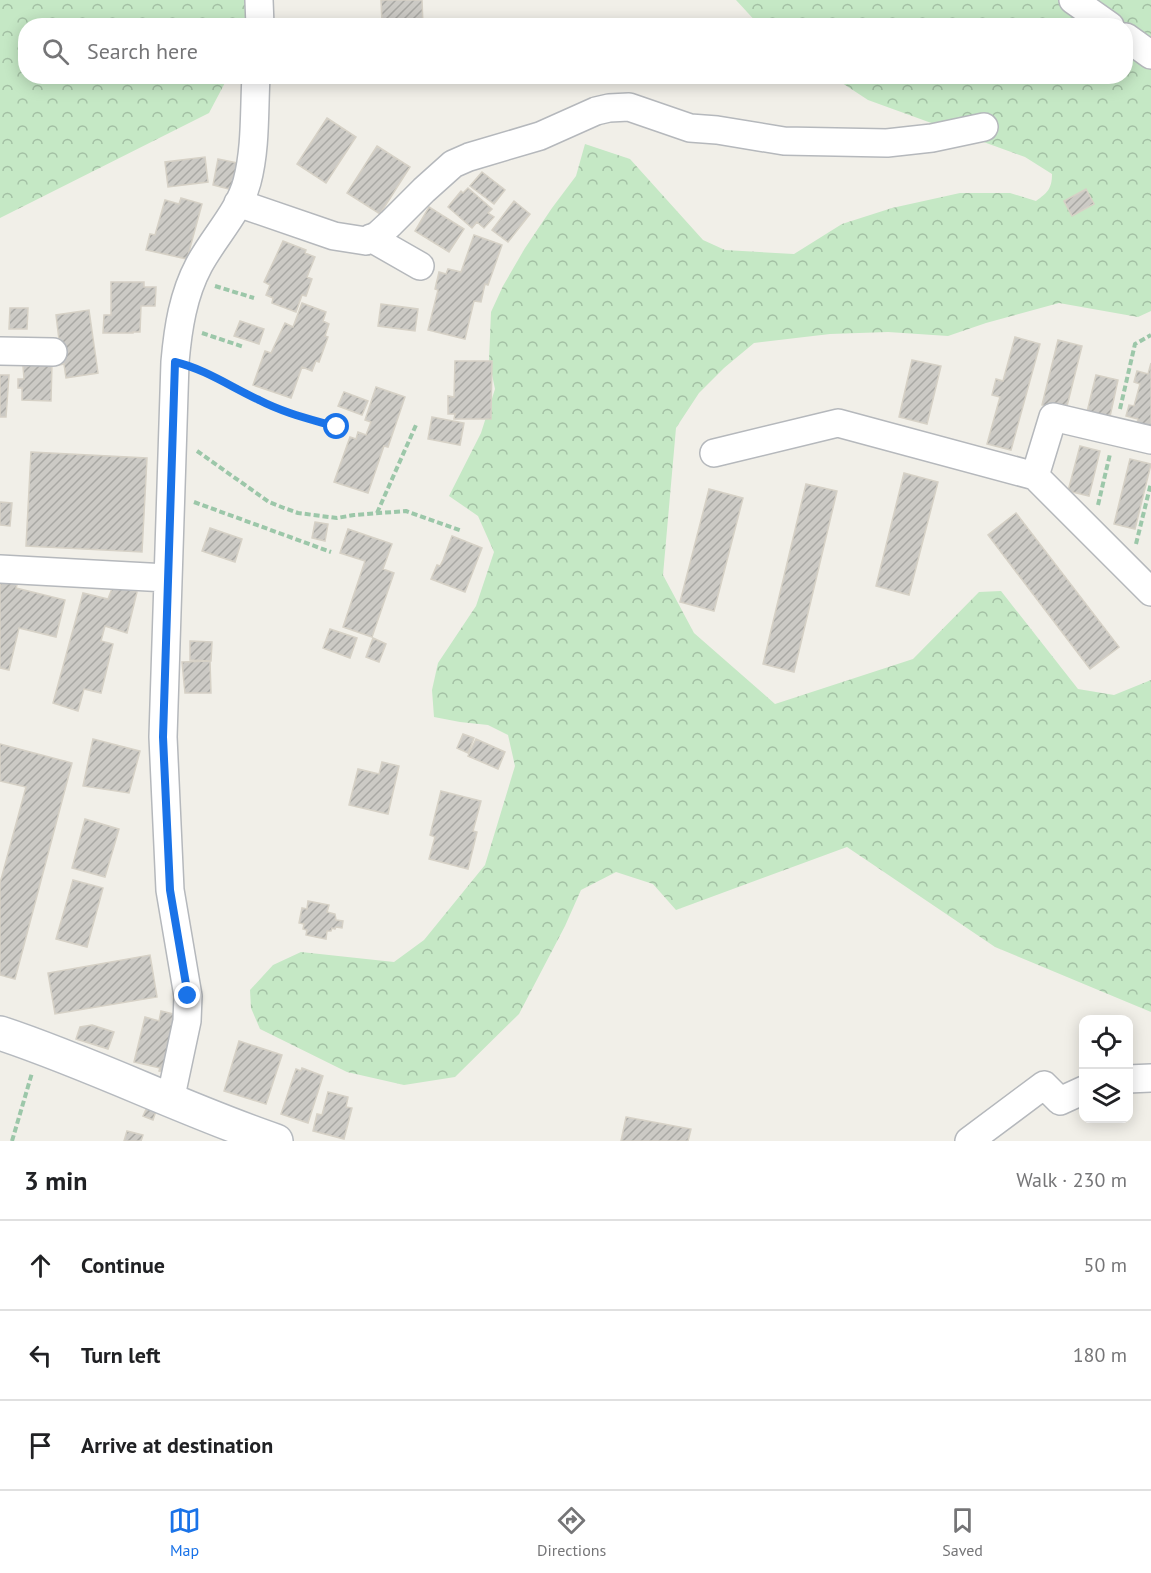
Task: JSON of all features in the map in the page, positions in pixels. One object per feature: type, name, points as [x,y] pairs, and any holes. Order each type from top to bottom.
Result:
[{"type":"street","points":[[259,0],[260,18]]},
{"type":"street","points":[[1073,0],[1099,18]]},
{"type":"street","points":[[1133,43],[1151,55]]},
{"type":"street","points":[[170,1101],[187,1021],[188,996],[169,878],[163,737],[170,494],[178,326],[192,279],[238,203],[247,183],[251,162],[256,84]]},
{"type":"street","points":[[238,203],[334,236],[366,241],[391,223],[453,164],[540,136],[596,111],[609,108],[629,107],[690,128],[784,141],[887,143],[932,138],[984,127]]},
{"type":"street","points":[[371,238],[420,267]]},
{"type":"street","points":[[0,351],[53,352]]},
{"type":"street","points":[[1035,476],[1053,417],[1151,440]]},
{"type":"street","points":[[714,453],[838,423],[1035,476],[1151,592]]},
{"type":"street","points":[[0,568],[167,578]]},
{"type":"street","points":[[0,1033],[40,1046],[170,1101],[276,1141]]},
{"type":"street","points":[[1133,1079],[1151,1078]]},
{"type":"street","points":[[969,1141],[1044,1085],[1060,1101],[1079,1092]]},
{"type":"path","points":[[192,279],[254,298]]},
{"type":"path","points":[[178,326],[243,346]]},
{"type":"path","points":[[175,362],[194,367],[287,413],[337,427]]},
{"type":"path","points":[[377,513],[416,425]]},
{"type":"path","points":[[172,446],[199,451],[269,502],[298,513],[337,519],[406,511],[462,531]]},
{"type":"path","points":[[1130,571],[1151,483]]},
{"type":"path","points":[[170,494],[331,552]]},
{"type":"path","points":[[12,1141],[40,1046]]},
{"type":"green space","points":[[0,0],[269,0],[260,18],[18,18],[18,84],[224,84],[209,113],[0,218]]},
{"type":"green space","points":[[736,0],[1151,0],[1151,311],[1138,317],[1059,303],[948,336],[888,332],[830,334],[754,343],[699,393],[676,428],[663,575],[694,633],[775,704],[913,659],[979,592],[1001,591],[1078,689],[1114,695],[1151,680],[1151,1012],[995,947],[847,847],[676,910],[653,884],[616,872],[581,890],[519,1014],[455,1077],[404,1085],[347,1072],[260,1029],[251,1008],[250,990],[273,965],[301,952],[394,962],[424,940],[485,865],[515,766],[508,735],[488,725],[434,717],[432,690],[438,663],[476,606],[494,552],[478,516],[449,496],[481,433],[495,389],[489,360],[491,312],[525,248],[576,176],[585,144],[630,159],[703,240],[725,250],[794,254],[842,224],[892,208],[960,193],[1010,193],[1036,201],[1050,187],[1052,174],[1025,157],[868,100],[844,84],[1133,84],[1133,18],[753,18]]},
{"type":"building","points":[[381,0],[422,0],[423,18],[382,18]]},
{"type":"building","points":[[327,118],[356,137],[326,183],[297,164]]},
{"type":"building","points":[[377,146],[410,167],[380,214],[347,193]]},
{"type":"building","points":[[205,157],[208,182],[168,187],[165,162]]},
{"type":"building","points":[[218,159],[238,163],[233,190],[213,185]]},
{"type":"building","points":[[482,172],[505,190],[494,204],[470,186]]},
{"type":"building","points":[[468,188],[492,209],[488,213],[494,217],[484,228],[477,222],[472,228],[448,207],[461,191],[463,193]]},
{"type":"building","points":[[1086,189],[1094,204],[1072,216],[1064,201]]},
{"type":"building","points":[[181,198],[202,204],[187,259],[146,250],[150,234],[155,235],[165,200],[179,204]]},
{"type":"building","points":[[514,201],[530,214],[508,242],[492,230]]},
{"type":"building","points":[[429,207],[464,229],[449,252],[415,231]]},
{"type":"building","points":[[474,235],[502,245],[488,285],[485,284],[481,302],[474,301],[465,339],[428,330],[438,290],[435,289],[439,272],[446,274],[448,269],[461,272]]},
{"type":"building","points":[[283,241],[306,250],[305,253],[315,257],[307,277],[312,279],[306,296],[302,295],[296,312],[272,303],[273,298],[266,295],[270,285],[264,282]]},
{"type":"building","points":[[111,282],[144,282],[144,287],[156,287],[155,306],[141,306],[140,332],[103,333],[104,315],[111,315]]},
{"type":"building","points":[[302,303],[326,312],[323,321],[329,324],[325,336],[328,337],[319,362],[316,361],[312,371],[302,367],[291,398],[253,385],[265,351],[271,353],[285,323],[293,327]]},
{"type":"building","points":[[381,304],[418,309],[415,331],[378,326]]},
{"type":"building","points":[[10,308],[28,308],[27,329],[9,329]]},
{"type":"building","points":[[89,310],[98,373],[66,378],[64,364],[59,365],[56,349],[60,348],[56,315]]},
{"type":"building","points":[[240,321],[264,329],[259,344],[234,336]]},
{"type":"building","points":[[1015,337],[1040,344],[1011,450],[987,444],[1000,397],[992,395],[996,379],[1003,381]]},
{"type":"building","points":[[1058,340],[1082,346],[1066,410],[1042,405]]},
{"type":"building","points":[[912,360],[941,366],[927,424],[899,417]]},
{"type":"building","points":[[455,361],[492,361],[491,419],[454,419],[455,414],[448,414],[448,396],[454,397]]},
{"type":"building","points":[[28,363],[52,363],[51,401],[22,400],[22,388],[18,388],[18,379],[24,379],[23,366],[28,366]]},
{"type":"building","points":[[1151,363],[1151,431],[1136,427],[1138,419],[1126,416],[1129,405],[1134,406],[1140,384],[1134,382],[1137,371],[1148,374]]},
{"type":"building","points":[[0,375],[9,375],[6,417],[0,417]]},
{"type":"building","points":[[1096,375],[1118,380],[1109,421],[1086,416]]},
{"type":"building","points":[[376,387],[405,397],[388,447],[384,446],[368,493],[334,482],[350,437],[356,439],[358,432],[366,435],[371,422],[365,420]]},
{"type":"building","points":[[344,392],[368,401],[362,415],[338,406]]},
{"type":"building","points":[[432,417],[464,423],[460,445],[428,439]]},
{"type":"building","points":[[1080,446],[1100,451],[1089,496],[1068,491]]},
{"type":"building","points":[[31,452],[147,458],[142,552],[26,546]]},
{"type":"building","points":[[1130,459],[1151,464],[1135,529],[1114,524]]},
{"type":"building","points":[[904,473],[938,482],[909,595],[876,586]]},
{"type":"building","points":[[806,484],[837,491],[794,672],[763,664]]},
{"type":"building","points":[[709,489],[743,498],[714,611],[680,602]]},
{"type":"building","points":[[0,502],[12,503],[10,526],[0,525]]},
{"type":"building","points":[[1016,513],[1119,647],[1090,669],[988,535]]},
{"type":"building","points":[[315,522],[328,524],[325,541],[312,538]]},
{"type":"building","points":[[210,528],[242,539],[235,562],[202,551]]},
{"type":"building","points":[[348,529],[392,544],[383,569],[394,573],[372,637],[343,627],[365,561],[340,553]]},
{"type":"building","points":[[452,536],[482,548],[465,592],[431,579],[437,565],[440,566],[443,560]]},
{"type":"building","points":[[2,578],[18,582],[16,588],[65,600],[56,637],[19,628],[9,670],[0,668]]},
{"type":"building","points":[[113,586],[137,592],[127,633],[105,626],[101,641],[113,644],[101,693],[84,689],[78,711],[53,703],[83,593],[108,599]]},
{"type":"building","points":[[330,629],[357,638],[350,658],[323,648]]},
{"type":"building","points":[[373,638],[386,644],[379,662],[366,657]]},
{"type":"building","points":[[190,641],[212,642],[211,661],[190,660]]},
{"type":"building","points":[[210,661],[211,693],[185,693],[182,662]]},
{"type":"building","points":[[463,734],[474,738],[468,753],[457,748]]},
{"type":"building","points":[[93,739],[140,751],[129,793],[83,786]]},
{"type":"building","points":[[476,739],[505,752],[498,769],[468,756]]},
{"type":"building","points":[[0,744],[72,763],[15,979],[0,975],[0,883],[26,787],[0,781]]},
{"type":"building","points":[[382,762],[399,766],[388,814],[349,805],[358,769],[379,774]]},
{"type":"building","points":[[441,791],[481,801],[473,831],[477,832],[468,869],[429,859],[435,837],[430,835]]},
{"type":"building","points":[[85,819],[119,829],[105,877],[72,868]]},
{"type":"building","points":[[73,880],[103,888],[87,947],[56,939]]},
{"type":"building","points":[[308,901],[329,905],[327,912],[335,914],[336,920],[343,921],[342,928],[336,927],[327,931],[326,939],[306,935],[307,930],[303,929],[304,924],[299,923],[302,908],[307,909]]},
{"type":"building","points":[[150,955],[157,997],[55,1014],[48,973]]},
{"type":"building","points":[[161,1011],[178,1015],[167,1073],[159,1071],[160,1068],[134,1062],[145,1017],[159,1021]]},
{"type":"building","points":[[92,1025],[114,1032],[108,1049],[76,1039],[80,1027]]},
{"type":"building","points":[[239,1041],[282,1055],[266,1104],[224,1091]]},
{"type":"building","points":[[302,1068],[323,1076],[308,1123],[281,1114],[296,1069],[301,1071]]},
{"type":"building","points":[[328,1092],[348,1097],[346,1107],[352,1108],[344,1139],[313,1131],[317,1114],[322,1115]]},
{"type":"building","points":[[148,1105],[157,1108],[153,1120],[143,1116]]},
{"type":"building","points":[[626,1117],[691,1129],[688,1141],[621,1141]]},
{"type":"building","points":[[127,1131],[143,1135],[141,1141],[124,1141]]},
{"type":"route","points":[[188,996],[170,890],[163,737],[175,362],[194,367],[287,413],[337,427]]}]
